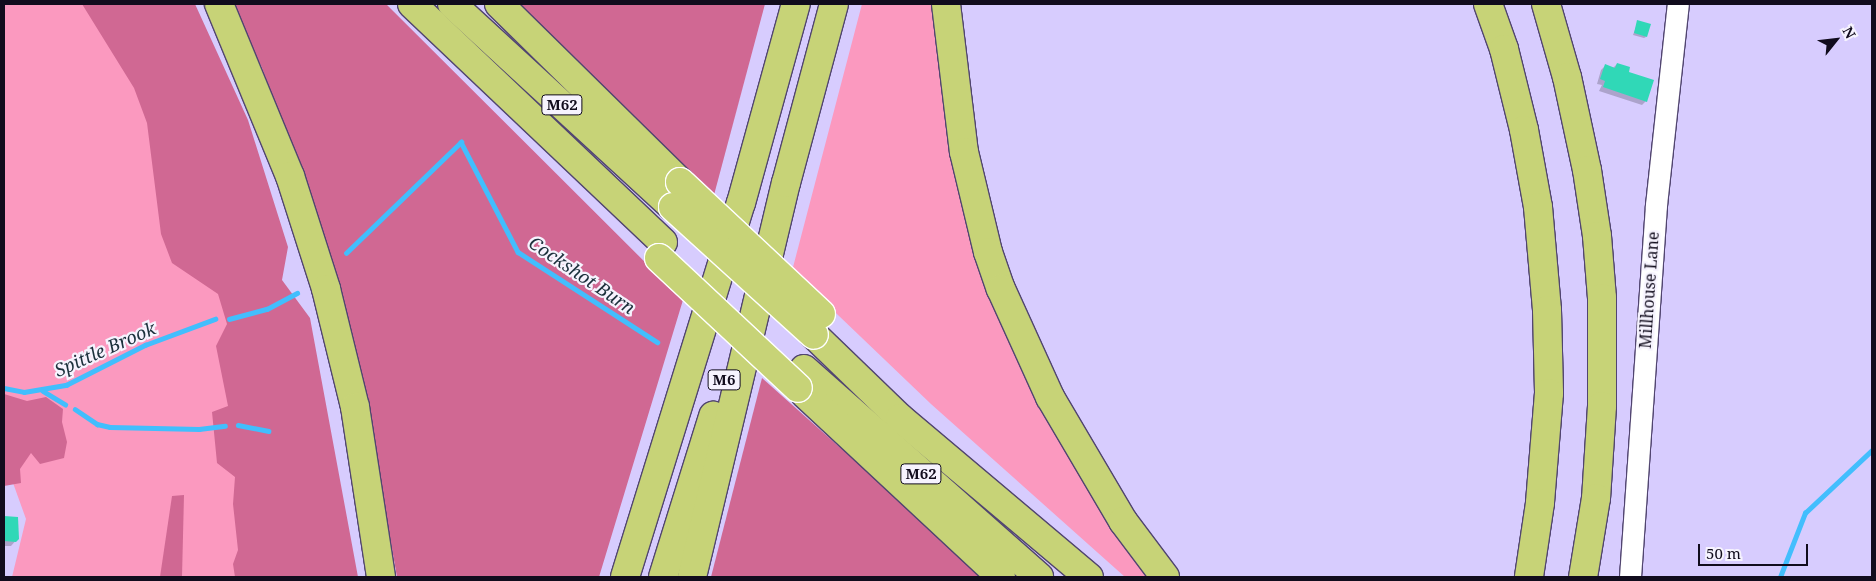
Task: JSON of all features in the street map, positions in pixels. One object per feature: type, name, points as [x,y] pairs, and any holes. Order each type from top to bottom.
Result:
[{"type":"highway","points":[[219,4],[290,176],[326,289],[355,407],[381,577]]},
{"type":"highway","name":"M62","points":[[412,4],[567,153],[661,250],[801,378],[1040,577]]},
{"type":"highway","name":"M62","points":[[452,4],[677,194]]},
{"type":"highway","points":[[499,4],[677,194],[817,325],[970,475],[1089,577]]},
{"type":"highway","points":[[741,203],[778,4]]},
{"type":"highway","name":"M6","points":[[625,577],[741,203],[796,4]]},
{"type":"highway","name":"M6","points":[[663,577],[786,183],[834,4]]},
{"type":"highway","points":[[946,4],[964,152],[988,252],[1001,289],[1050,398],[1123,521],[1165,577]]},
{"type":"highway","points":[[1488,4],[1504,49],[1524,130],[1538,207],[1547,310],[1549,393],[1540,503],[1529,577]]},
{"type":"highway","points":[[1546,4],[1566,77],[1587,170],[1597,236],[1602,298],[1598,461],[1583,577]]},
{"type":"highway","points":[[692,577],[786,183]]},
{"type":"highway","points":[[801,378],[1001,577]]},
{"type":"street","name":"Millhouse Lane","points":[[1630,577],[1656,205],[1678,4]]},
{"type":"shaded area","points":[[4,4],[129,4],[211,205],[292,577],[12,577],[26,519],[4,458]]},
{"type":"shaded area","points":[[82,4],[195,4],[248,120],[288,247],[282,280],[310,318],[358,577],[235,577],[233,564],[238,550],[233,504],[235,477],[217,463],[212,412],[228,406],[216,346],[227,324],[218,294],[172,263],[161,234],[147,123],[134,88]]},
{"type":"shaded area","points":[[232,4],[386,4],[683,300],[599,577],[397,577],[362,379],[308,191],[262,68]]},
{"type":"shaded area","points":[[516,4],[765,4],[714,195],[549,38]]},
{"type":"shaded area","points":[[862,4],[939,4],[974,222],[1153,577],[1125,577],[931,404],[792,271]]},
{"type":"shaded area","points":[[762,378],[927,525],[981,577],[711,577]]},
{"type":"shaded area","points":[[4,394],[27,401],[46,397],[63,409],[62,422],[67,442],[64,458],[40,464],[31,453],[20,469],[21,483],[4,486]]},
{"type":"shaded area","points":[[184,495],[182,577],[160,577],[172,496]]},
{"type":"building","points":[[1637,20],[1651,24],[1647,37],[1634,33]]},
{"type":"building","points":[[1617,63],[1630,67],[1629,72],[1654,80],[1647,102],[1603,87],[1605,81],[1600,79],[1605,64],[1615,68]]},
{"type":"building","points":[[4,516],[18,517],[19,539],[16,542],[4,541]]},
{"type":"waterway","name":"Cockshot Burn","points":[[346,253],[461,142],[518,252],[657,342]]},
{"type":"waterway","name":"Spittle Brook","points":[[229,319],[267,309],[297,293]]},
{"type":"waterway","name":"Spittle Brook","points":[[4,388],[24,392],[66,385],[145,345],[215,319]]},
{"type":"waterway","points":[[43,391],[65,404]]},
{"type":"waterway","points":[[75,409],[97,424],[110,427],[199,429],[225,426]]},
{"type":"waterway","points":[[238,425],[268,431]]},
{"type":"waterway","points":[[1780,577],[1805,513],[1872,450]]}]
